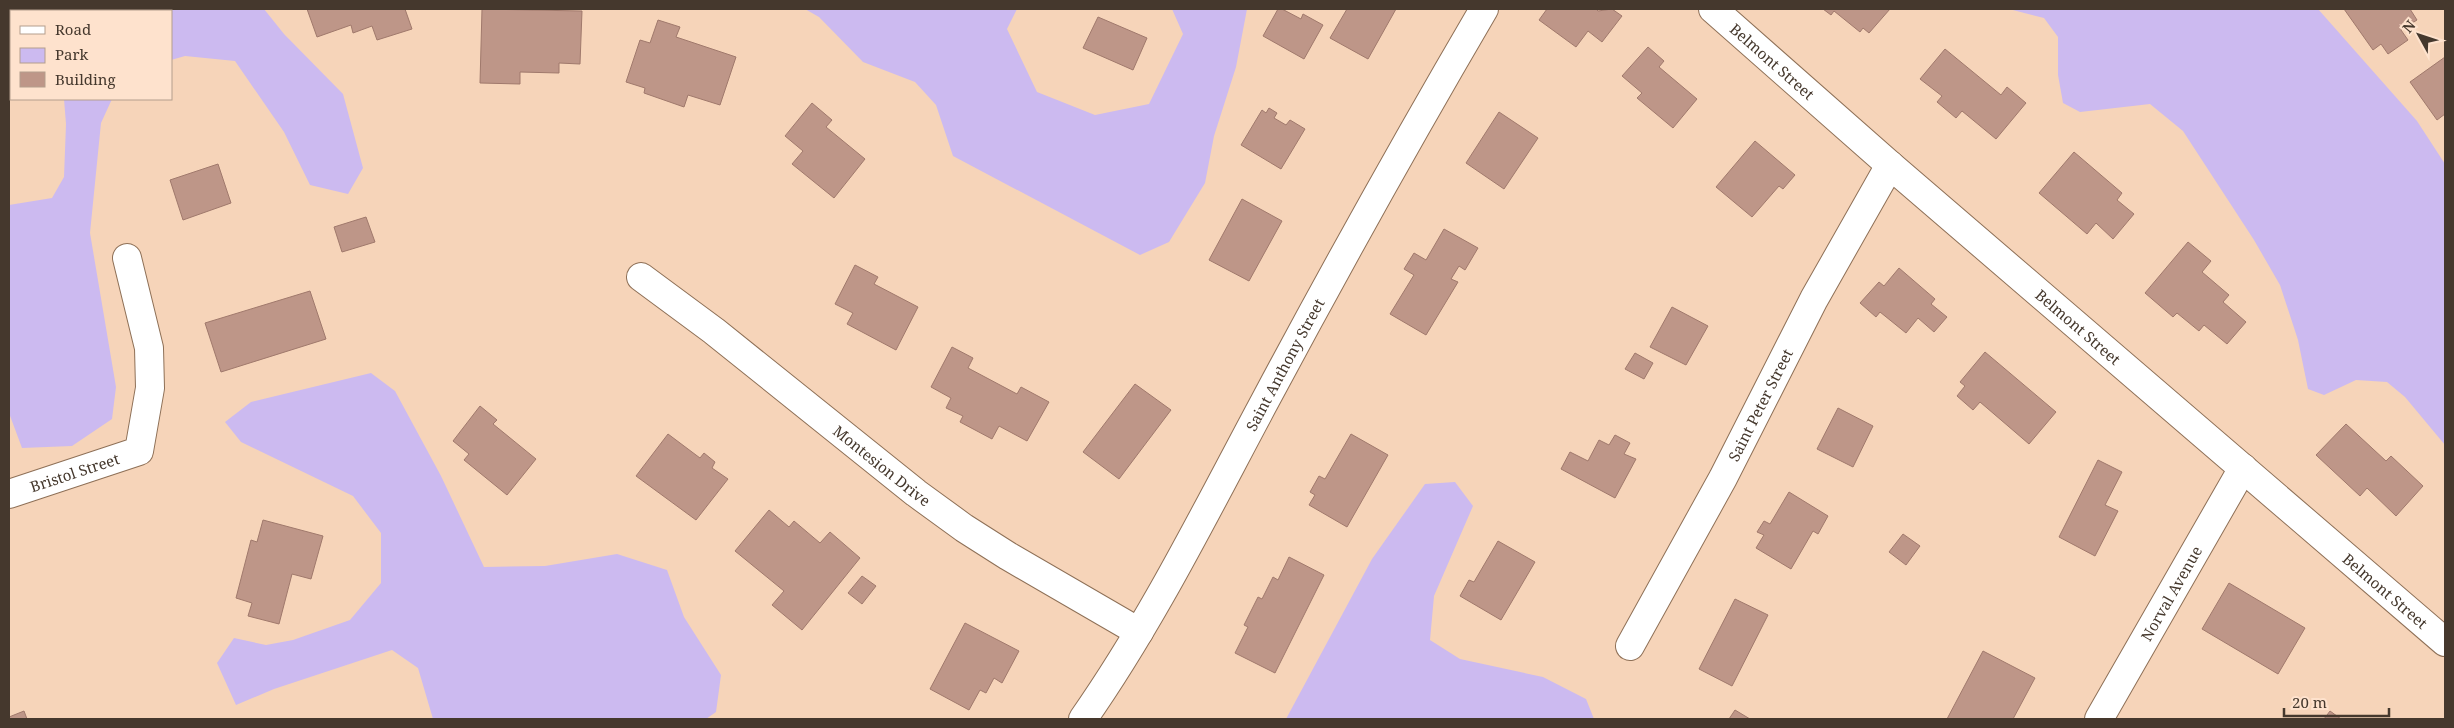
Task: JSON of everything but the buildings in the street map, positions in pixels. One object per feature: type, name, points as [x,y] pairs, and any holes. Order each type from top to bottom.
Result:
[{"type":"street","name":"Saint Anthony Street","points":[[1083,719],[1112,678],[1139,632],[1274,385],[1484,9]]},
{"type":"street","name":"Belmont Street","points":[[1713,9],[1890,165],[2445,642]]},
{"type":"street","name":"Saint Peter Street","points":[[1630,646],[1723,478],[1814,299],[1890,165]]},
{"type":"street","name":"Bristol Street","points":[[9,494],[139,451],[150,388],[149,348],[127,258]]},
{"type":"street","name":"Montesion Drive","points":[[641,278],[714,331],[916,493],[964,528],[1008,556],[1139,632]]},
{"type":"street","name":"Norval Avenue","points":[[2099,719],[2243,468]]},
{"type":"green space","points":[[264,9],[284,34],[343,94],[363,168],[348,194],[310,185],[284,132],[235,61],[185,56],[172,60],[172,10],[48,10]]},
{"type":"green space","points":[[805,9],[1017,9],[1007,29],[1037,92],[1095,115],[1149,104],[1183,34],[1172,9],[1247,9],[1236,67],[1214,136],[1205,183],[1169,242],[1140,255],[953,156],[936,105],[915,82],[863,62],[819,17]]},
{"type":"green space","points":[[2009,9],[2318,9],[2417,121],[2445,164],[2445,445],[2405,397],[2387,382],[2356,380],[2324,395],[2308,389],[2298,340],[2280,285],[2254,240],[2183,131],[2150,104],[2080,112],[2063,103],[2058,75],[2058,37],[2044,18]]},
{"type":"green space","points":[[64,100],[112,100],[101,123],[90,233],[116,387],[112,419],[72,446],[22,448],[9,413],[9,205],[52,198],[64,177],[66,124]]},
{"type":"green space","points":[[371,373],[395,391],[441,476],[484,567],[545,566],[617,554],[667,570],[684,617],[721,675],[716,712],[706,719],[433,719],[418,668],[392,650],[274,689],[236,705],[217,663],[234,638],[266,645],[293,640],[350,620],[381,583],[381,533],[353,496],[241,442],[225,422],[251,402]]},
{"type":"green space","points":[[1455,482],[1473,506],[1434,596],[1430,640],[1460,659],[1543,677],[1586,699],[1594,719],[1286,719],[1372,559],[1425,484]]}]
